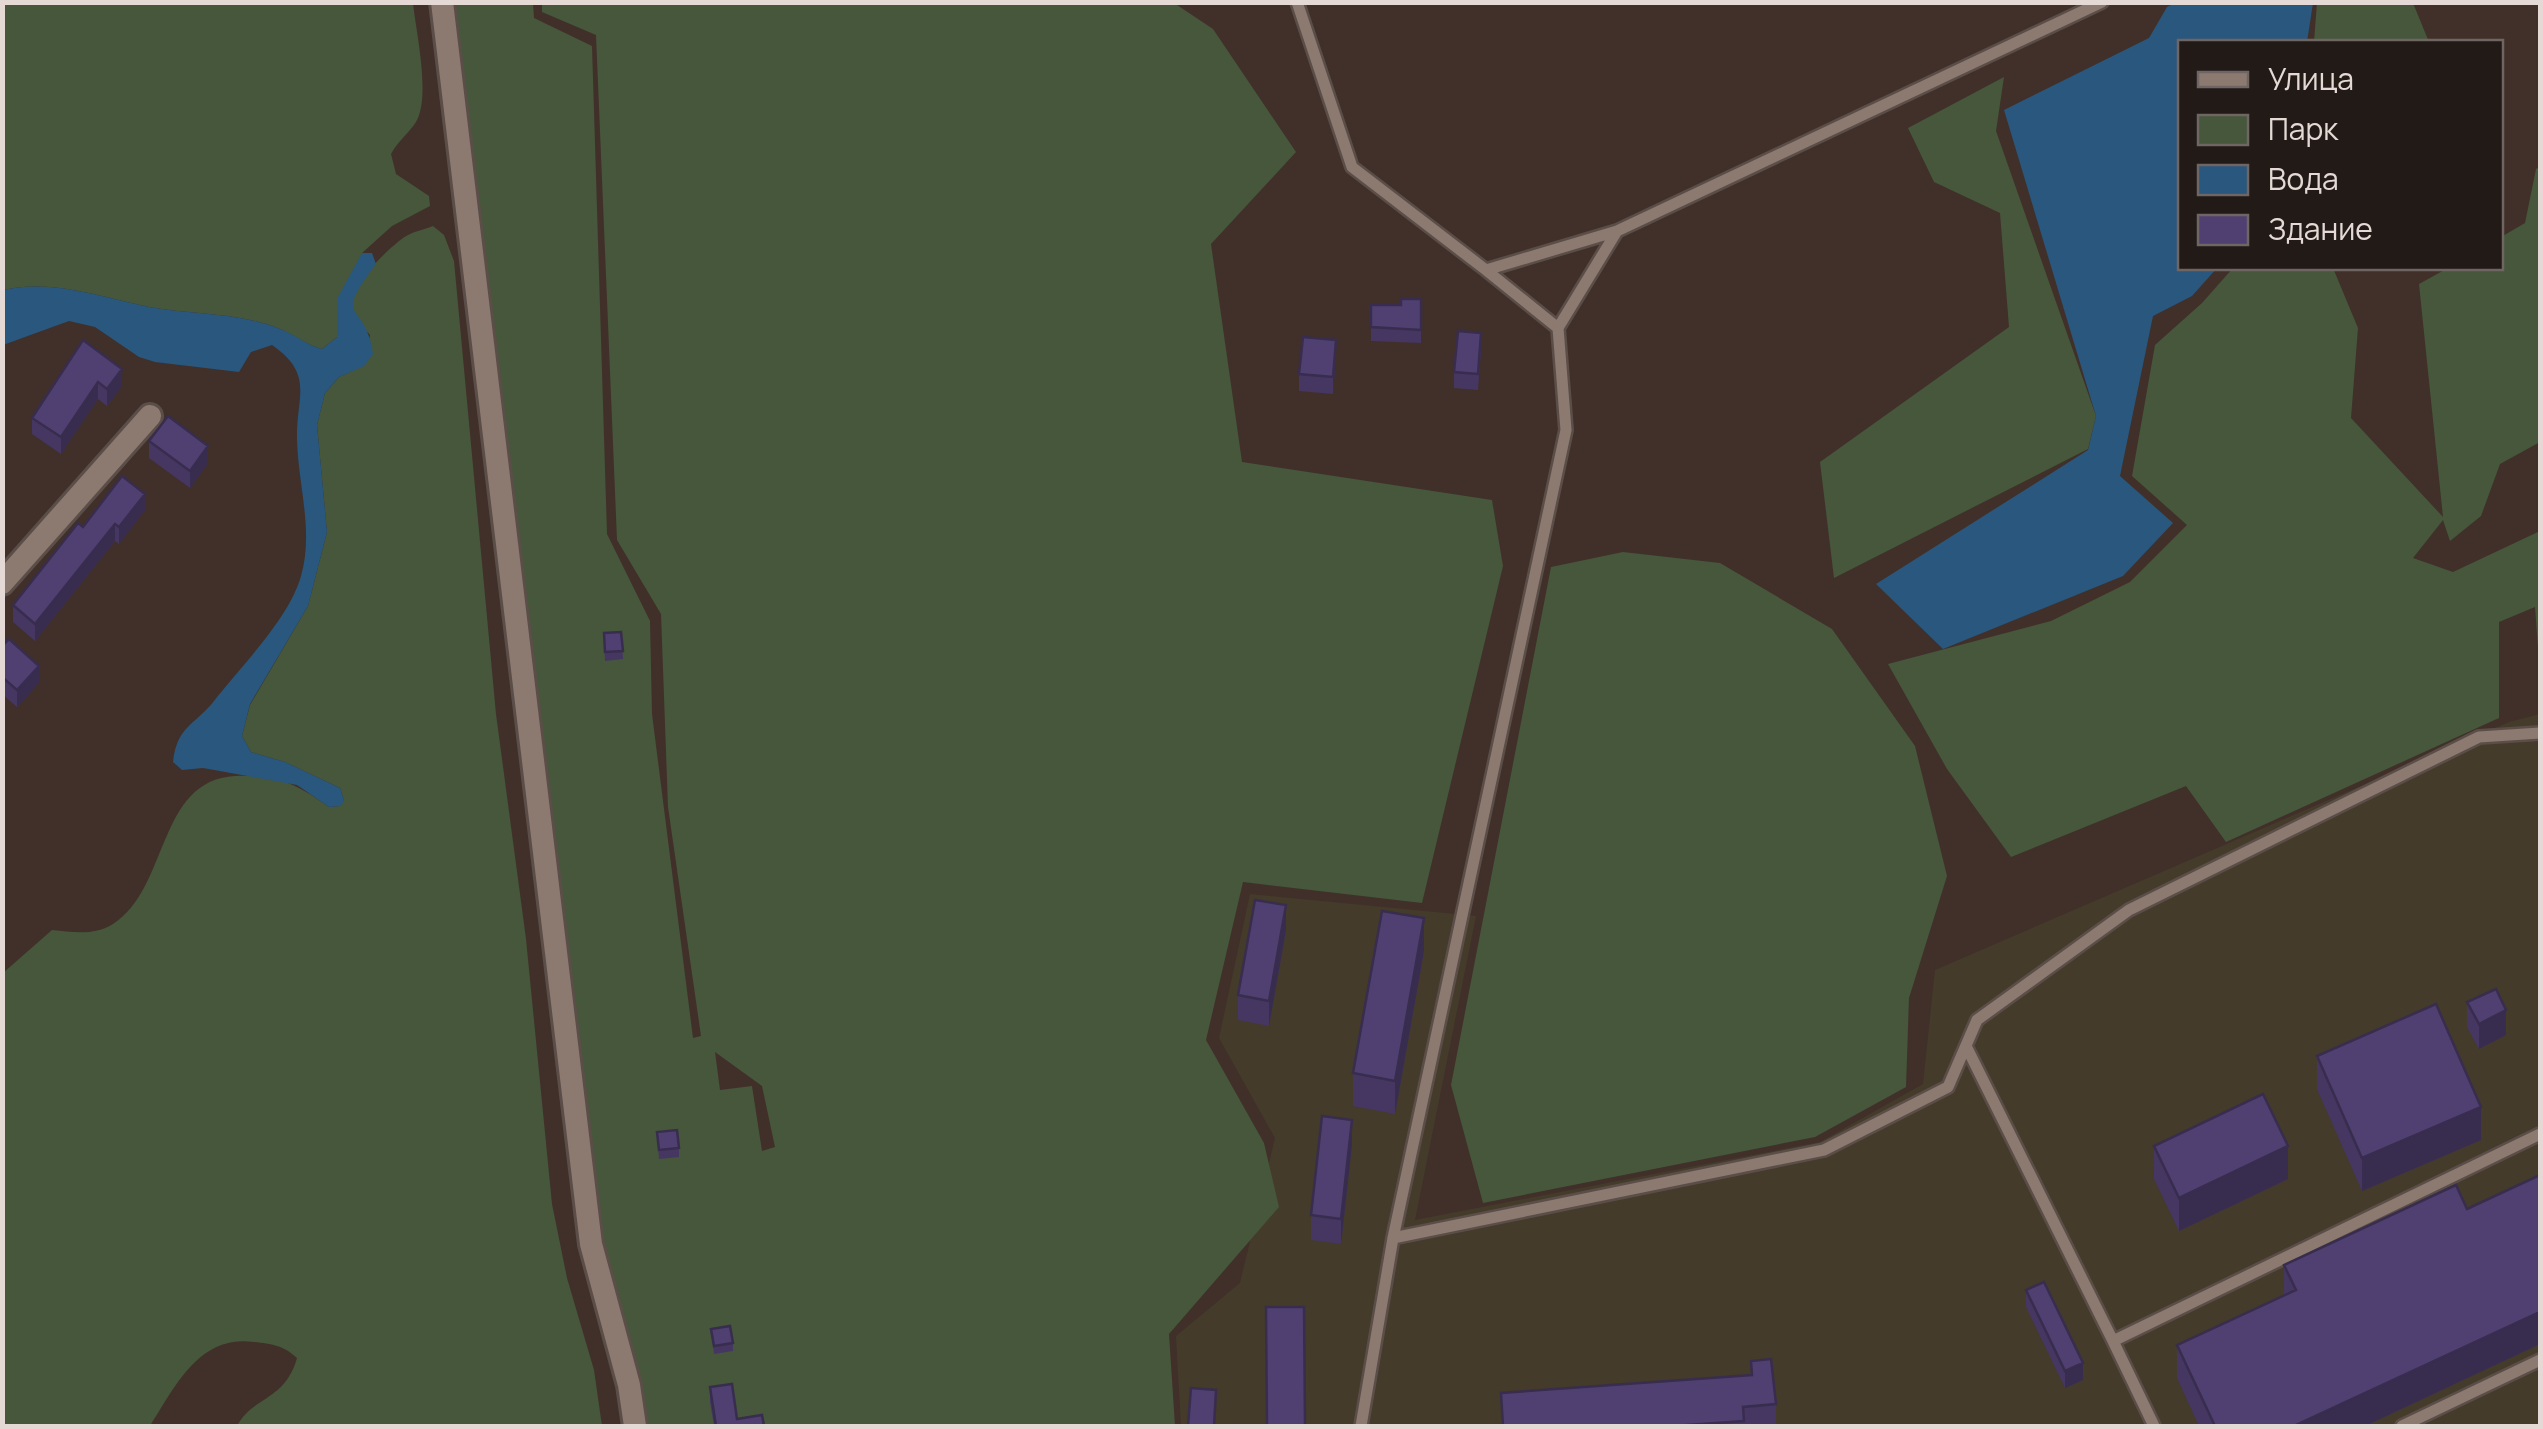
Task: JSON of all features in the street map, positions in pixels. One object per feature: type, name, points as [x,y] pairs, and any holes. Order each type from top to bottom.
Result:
[{"type":"street","points":[[442,2],[592,1244],[629,1385],[634,1426]]},
{"type":"street","points":[[2,583],[150,416]]},
{"type":"lane","points":[[1298,2],[1352,167],[1558,328]]},
{"type":"lane","points":[[1486,270],[1617,232],[2102,2]]},
{"type":"lane","points":[[1361,1426],[1393,1238],[1566,430],[1558,328],[1617,232]]},
{"type":"lane","points":[[1393,1238],[1824,1150],[1948,1087],[1977,1020],[2129,910],[2479,738],[2540,733]]},
{"type":"lane","points":[[1966,1046],[2154,1426]]},
{"type":"lane","points":[[2113,1341],[2540,1134]]},
{"type":"lane","points":[[2402,1426],[2540,1360]]},
{"type":"shaded area","points":[[2540,714],[2540,1426],[1181,1426],[1176,1336],[1240,1283],[1275,1138],[1219,1038],[1250,894],[1476,916],[1415,1220],[1820,1142],[1923,1084],[1935,970],[2509,722]]},
{"type":"green space","points":[[2317,2],[2413,3],[2428,40],[2314,40]]},
{"type":"green space","points":[[2,3],[413,3],[422,81],[420,111],[391,154],[396,174],[429,196],[430,206],[392,226],[362,253],[337,337],[322,349],[280,329],[248,320],[149,307],[58,288],[3,290]]},
{"type":"green space","points":[[442,3],[533,3],[534,18],[592,46],[607,534],[650,621],[652,714],[693,1038],[701,1036],[668,807],[661,614],[617,540],[596,35],[542,12],[542,3],[1174,3],[1213,29],[1296,152],[1211,244],[1242,462],[1492,500],[1503,566],[1422,903],[1243,882],[1206,1040],[1264,1143],[1279,1207],[1169,1334],[1175,1426],[635,1426],[591,1243]],"holes":[[[715,1052],[762,1086],[775,1147],[762,1151],[752,1086],[720,1090]]]},
{"type":"green space","points":[[2004,77],[1996,131],[2096,416],[2088,449],[1834,578],[1820,462],[2009,327],[2000,213],[1934,182],[1908,128]]},
{"type":"green space","points":[[2540,167],[2540,442],[2500,464],[2481,516],[2450,541],[2443,520],[2413,558],[2453,572],[2540,531],[2540,675],[2535,607],[2499,622],[2499,718],[2226,842],[2186,786],[2011,857],[1947,769],[1888,664],[2051,621],[2130,582],[2187,525],[2132,476],[2155,345],[2202,303],[2231,270],[2334,270],[2358,328],[2351,418],[2443,517],[2419,284],[2444,270],[2503,270],[2503,236],[2525,223],[2536,169]]},
{"type":"green space","points":[[433,226],[444,235],[454,261],[496,714],[526,939],[552,1204],[567,1278],[594,1370],[602,1426],[237,1426],[251,1409],[285,1383],[297,1358],[272,1345],[235,1342],[218,1346],[191,1366],[150,1426],[3,1426],[3,973],[52,930],[98,930],[113,924],[131,908],[145,887],[177,815],[191,796],[210,782],[235,776],[262,777],[296,787],[329,807],[340,806],[344,800],[340,788],[285,762],[251,752],[242,736],[250,705],[308,606],[327,532],[317,425],[325,393],[339,377],[364,365],[370,335],[352,310],[353,293],[372,266],[397,243]]},
{"type":"green space","points":[[1623,552],[1720,563],[1832,629],[1915,746],[1947,876],[1909,998],[1906,1087],[1815,1137],[1483,1203],[1451,1085],[1551,567]]},
{"type":"water","points":[[2175,3],[2313,3],[2307,40],[2178,40],[2178,270],[2215,270],[2192,296],[2153,316],[2120,476],[2173,523],[2123,576],[1943,649],[1876,584],[2088,450],[2096,416],[2004,110],[2149,38],[2167,7]]},
{"type":"water","points":[[362,253],[372,253],[376,264],[353,305],[373,354],[364,366],[339,377],[325,393],[317,425],[327,532],[308,606],[250,704],[242,736],[251,752],[285,762],[340,788],[344,800],[341,806],[329,807],[297,785],[203,768],[182,770],[173,762],[182,733],[263,641],[286,609],[301,576],[306,525],[297,439],[300,387],[294,366],[272,345],[251,352],[239,372],[155,362],[139,357],[95,327],[69,321],[3,345],[3,290],[58,288],[149,307],[248,320],[285,331],[322,349],[337,337],[338,297]]},
{"type":"building","points":[[1401,299],[1421,299],[1421,330],[1371,327],[1371,305],[1401,305]]},
{"type":"building","points":[[1458,331],[1481,333],[1478,374],[1454,372]]},
{"type":"building","points":[[1303,337],[1336,340],[1333,377],[1299,374]]},
{"type":"building","points":[[83,340],[122,369],[107,389],[98,382],[61,437],[32,418]]},
{"type":"building","points":[[168,416],[208,446],[190,471],[149,441]]},
{"type":"building","points":[[122,476],[145,494],[119,527],[115,524],[35,624],[13,605],[78,523],[83,527]]},
{"type":"building","points":[[621,632],[623,651],[605,652],[604,633]]},
{"type":"building","points":[[9,639],[39,666],[17,690],[2,677],[2,646]]},
{"type":"building","points":[[1255,900],[1286,905],[1269,1001],[1238,995]]},
{"type":"building","points":[[1382,911],[1424,918],[1395,1081],[1353,1073]]},
{"type":"building","points":[[2496,989],[2506,1010],[2479,1024],[2467,1002]]},
{"type":"building","points":[[2436,1004],[2481,1107],[2362,1158],[2317,1056]]},
{"type":"building","points":[[2263,1094],[2288,1146],[2179,1198],[2154,1146]]},
{"type":"building","points":[[1322,1116],[1352,1120],[1341,1219],[1311,1215]]},
{"type":"building","points":[[677,1130],[679,1148],[659,1150],[657,1132]]},
{"type":"building","points":[[2540,1175],[2540,1312],[2294,1426],[2215,1426],[2177,1345],[2296,1290],[2284,1265],[2456,1185],[2467,1209]]},
{"type":"building","points":[[2044,1282],[2083,1363],[2065,1371],[2026,1290]]},
{"type":"building","points":[[1266,1307],[1304,1307],[1305,1426],[1267,1426]]},
{"type":"building","points":[[730,1326],[733,1343],[714,1346],[711,1329]]},
{"type":"building","points":[[1771,1359],[1776,1404],[1743,1407],[1744,1421],[1673,1426],[1503,1426],[1501,1393],[1752,1375],[1751,1361]]},
{"type":"building","points":[[732,1384],[737,1419],[762,1415],[764,1426],[716,1426],[710,1387]]},
{"type":"building","points":[[1191,1388],[1216,1390],[1214,1426],[1188,1426]]}]
